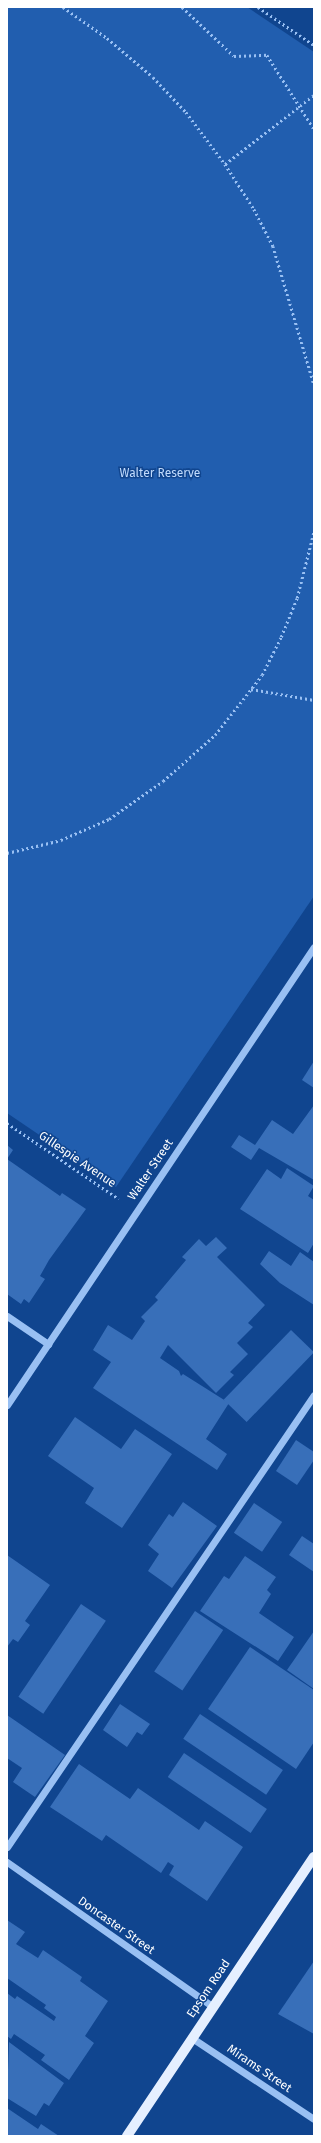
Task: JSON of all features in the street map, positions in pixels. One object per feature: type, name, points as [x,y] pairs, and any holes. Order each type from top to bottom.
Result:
[{"type":"main road","name":"Epsom Road","points":[[127,2136],[314,1857]]},
{"type":"street","name":"Walter Street","points":[[7,1405],[314,947]]},
{"type":"street","points":[[7,1316],[48,1344]]},
{"type":"street","points":[[7,1848],[314,1395]]},
{"type":"street","name":"Doncaster Street","points":[[7,1862],[213,2007]]},
{"type":"street","name":"Mirams Street","points":[[192,2038],[314,2119]]},
{"type":"path","points":[[63,7],[107,38],[153,77],[186,112],[225,164],[254,209],[273,246],[314,384]]},
{"type":"path","points":[[182,7],[234,56],[267,55],[314,129]]},
{"type":"path","points":[[258,7],[314,45]]},
{"type":"path","points":[[225,164],[314,95]]},
{"type":"path","points":[[7,853],[83,832],[139,799],[187,762],[215,735],[251,689],[281,637],[297,598],[314,531]]},
{"type":"path","points":[[251,689],[314,700]]},
{"type":"path","name":"Gillespie Avenue","points":[[7,1123],[137,1211]]},
{"type":"green space","name":"Walter Reserve","points":[[7,7],[247,7],[314,52],[314,896],[116,1187],[7,1113]]},
{"type":"building","points":[[314,1061],[314,1088],[302,1080]]},
{"type":"building","points":[[314,1105],[314,1180],[259,1148],[251,1160],[231,1147],[239,1135],[255,1145],[272,1120],[293,1134]]},
{"type":"building","points":[[7,1145],[13,1150],[7,1159]]},
{"type":"building","points":[[7,1159],[60,1196],[62,1193],[86,1209],[49,1260],[40,1276],[45,1279],[29,1303],[24,1299],[21,1304],[7,1294]]},
{"type":"building","points":[[287,1168],[314,1186],[308,1196],[314,1200],[314,1243],[308,1253],[240,1209],[267,1169],[281,1179]]},
{"type":"building","points":[[216,1237],[227,1248],[217,1257],[265,1305],[248,1323],[253,1327],[237,1343],[248,1354],[230,1372],[234,1375],[216,1393],[168,1345],[160,1358],[179,1371],[181,1376],[183,1374],[229,1403],[206,1439],[227,1454],[217,1470],[93,1388],[111,1362],[93,1350],[108,1325],[132,1340],[145,1321],[141,1317],[158,1300],[155,1297],[186,1260],[182,1257],[199,1239],[206,1246]]},
{"type":"building","points":[[269,1251],[291,1266],[300,1252],[314,1262],[314,1305],[280,1283],[260,1264]]},
{"type":"building","points":[[291,1330],[314,1352],[247,1422],[224,1400]]},
{"type":"building","points":[[75,1417],[121,1449],[135,1429],[172,1454],[122,1528],[85,1503],[94,1488],[48,1456]]},
{"type":"building","points":[[296,1440],[314,1452],[314,1460],[297,1485],[276,1471]]},
{"type":"building","points":[[183,1502],[217,1526],[172,1588],[148,1571],[159,1554],[148,1545],[169,1514],[173,1517]]},
{"type":"building","points":[[254,1503],[282,1522],[262,1552],[234,1533]]},
{"type":"building","points":[[302,1536],[314,1544],[314,1572],[289,1555]]},
{"type":"building","points":[[7,1555],[50,1585],[25,1621],[30,1625],[18,1642],[13,1639],[7,1647]]},
{"type":"building","points":[[245,1556],[276,1577],[267,1590],[271,1594],[259,1613],[294,1637],[278,1661],[200,1611],[224,1576],[229,1579]]},
{"type":"building","points":[[81,1604],[106,1621],[43,1714],[18,1697]]},
{"type":"building","points":[[195,1611],[223,1630],[182,1691],[154,1672]]},
{"type":"building","points":[[314,1631],[314,1689],[287,1670]]},
{"type":"building","points":[[250,1647],[314,1690],[314,1742],[296,1769],[208,1709]]},
{"type":"building","points":[[120,1704],[150,1724],[142,1735],[137,1732],[127,1747],[103,1730]]},
{"type":"building","points":[[200,1714],[283,1770],[266,1795],[183,1739]]},
{"type":"building","points":[[7,1715],[65,1755],[35,1797],[13,1782],[22,1768],[7,1758]]},
{"type":"building","points":[[184,1753],[267,1809],[251,1833],[168,1777]]},
{"type":"building","points":[[79,1764],[130,1799],[138,1788],[199,1830],[205,1821],[243,1847],[207,1901],[169,1875],[174,1866],[168,1862],[161,1873],[106,1835],[102,1841],[50,1807]]},
{"type":"building","points":[[7,1920],[25,1932],[16,1944],[38,1958],[43,1950],[82,1977],[80,1981],[108,2001],[85,2036],[94,2043],[69,2080],[41,2060],[45,2055],[14,2034],[11,2039],[7,2036],[7,1993],[15,1999],[17,1996],[54,2021],[56,2017],[44,2008],[46,2005],[7,1978]]},
{"type":"building","points":[[314,1961],[314,2034],[278,2014]]},
{"type":"building","points":[[9,2042],[64,2083],[49,2106],[44,2103],[36,2116],[7,2098]]},
{"type":"building","points":[[7,2108],[38,2129],[41,2124],[59,2136],[7,2136]]}]
